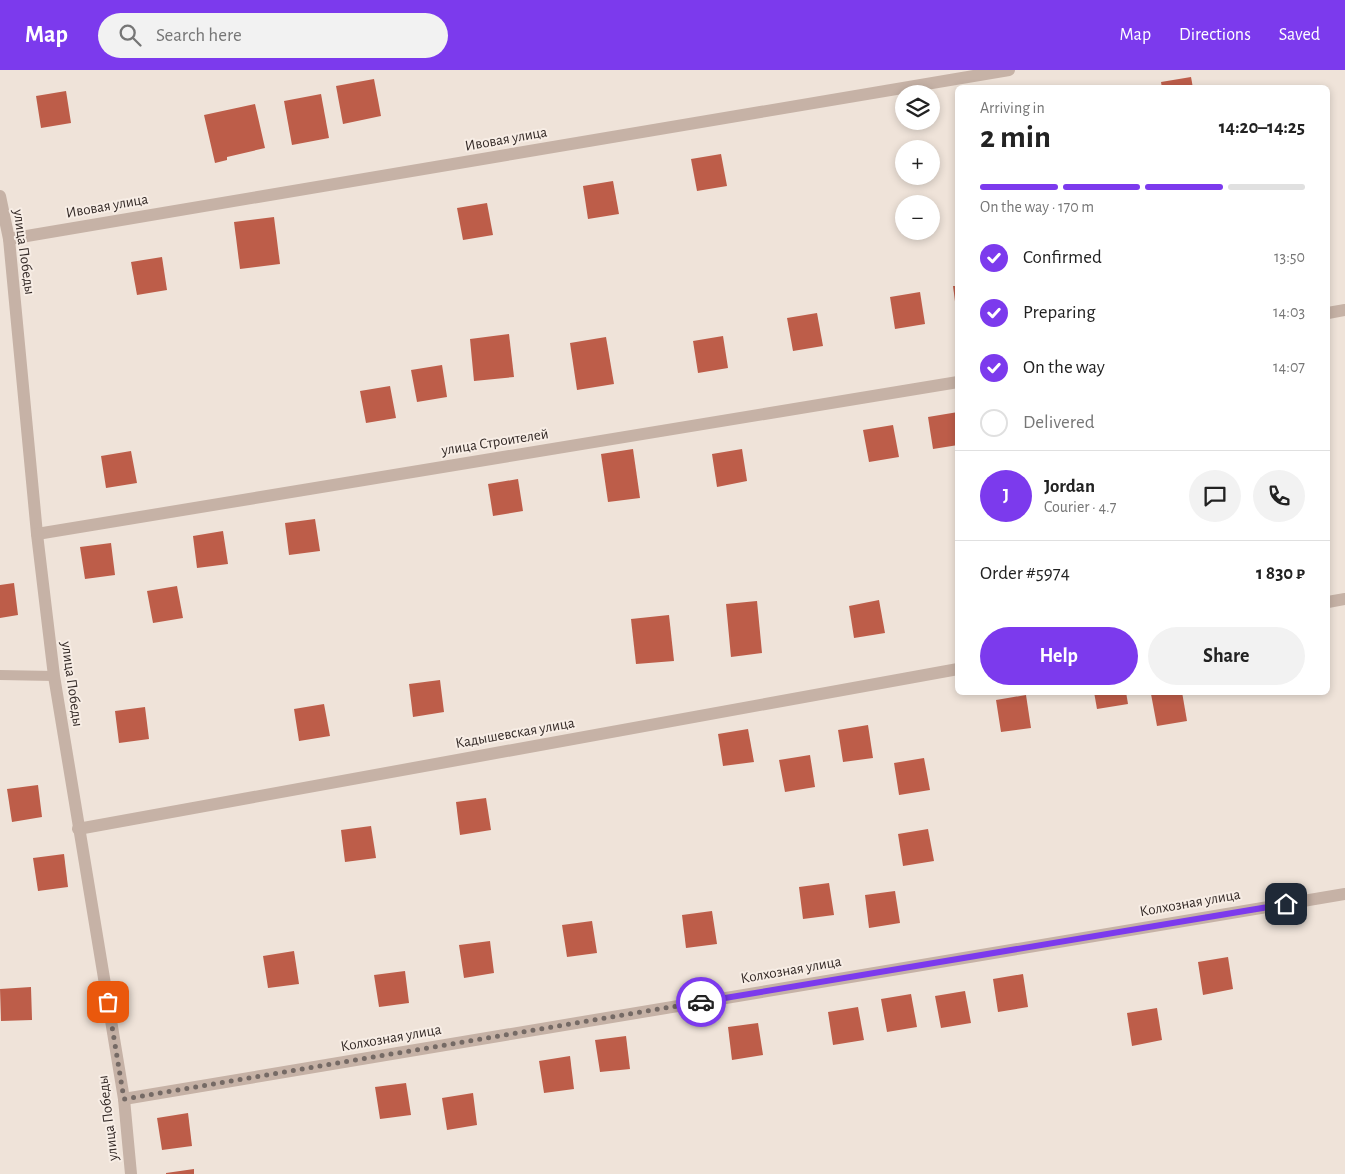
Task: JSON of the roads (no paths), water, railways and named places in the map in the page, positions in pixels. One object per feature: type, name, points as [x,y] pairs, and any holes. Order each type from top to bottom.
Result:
[{"type":"street","name":"Ивовая улица","points":[[9,239],[1009,70]]},
{"type":"street","name":"улица Победы","points":[[0,196],[9,239],[37,534],[54,676],[124,1099],[131,1174]]},
{"type":"street","points":[[1330,313],[1345,310]]},
{"type":"street","name":"улица Строителей","points":[[37,534],[955,382]]},
{"type":"street","points":[[1330,602],[1345,599]]},
{"type":"street","name":"Кадышевская улица","points":[[78,829],[955,670]]},
{"type":"street","name":"Колхозная улица","points":[[124,1099],[1345,894]]},
{"type":"lane","points":[[0,675],[54,676]]}]
